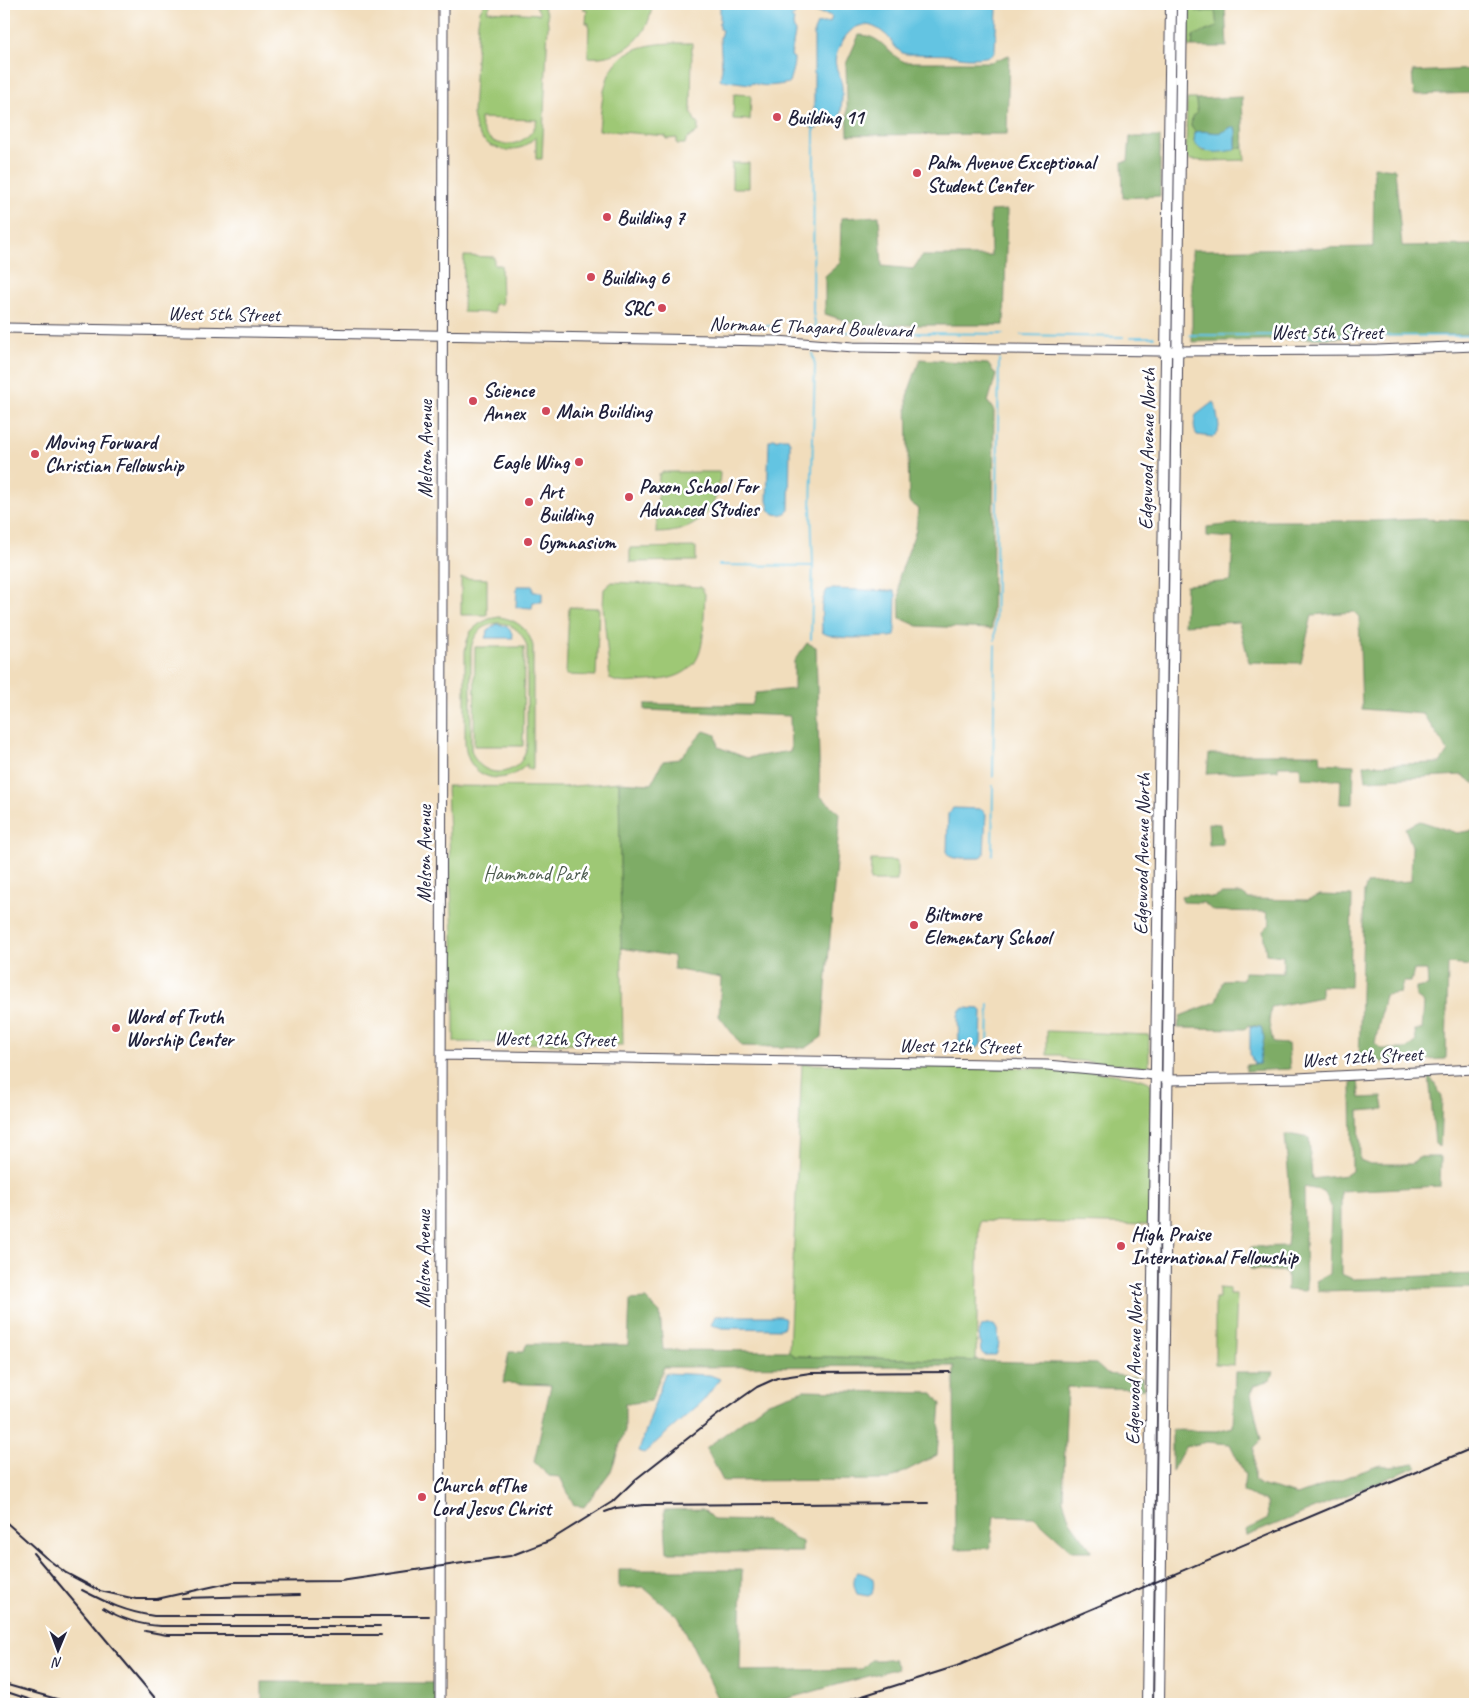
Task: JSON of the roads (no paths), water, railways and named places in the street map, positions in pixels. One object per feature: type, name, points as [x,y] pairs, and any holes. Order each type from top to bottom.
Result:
[{"type":"main road","name":"Edgewood Avenue North","points":[[1147,1704],[1171,4]]},
{"type":"main road","name":"Edgewood Avenue North","points":[[1159,1704],[1182,4]]},
{"type":"street","name":"Melson Avenue","points":[[440,1704],[443,4]]},
{"type":"street","name":"West 5th Street","points":[[4,328],[443,335]]},
{"type":"street","name":"Norman E Thagard Boulevard","points":[[443,335],[786,342],[853,347],[1178,351]]},
{"type":"street","name":"West 5th Street","points":[[1178,351],[1377,350],[1475,346]]},
{"type":"street","name":"West 12th Street","points":[[441,1054],[1047,1065],[1156,1075],[1168,1080],[1297,1078],[1475,1069]]},
{"type":"water","points":[[720,4],[796,4],[794,16],[791,17],[794,20],[795,33],[791,56],[794,58],[794,65],[789,83],[767,86],[720,80],[722,68],[720,38],[722,30],[718,23],[720,22]]},
{"type":"water","points":[[810,4],[995,4],[997,10],[995,50],[992,55],[978,58],[906,54],[899,50],[888,37],[877,29],[869,25],[862,25],[855,28],[844,39],[835,60],[842,86],[840,120],[833,125],[819,124],[818,128],[811,128],[814,111],[814,31],[817,24],[830,22],[832,17],[811,11]]},
{"type":"water","points":[[1231,127],[1235,128],[1236,131],[1236,148],[1234,150],[1206,151],[1194,142],[1195,132],[1218,133]]},
{"type":"water","points":[[1213,402],[1215,403],[1219,426],[1218,432],[1213,437],[1197,435],[1194,425],[1196,415]]},
{"type":"water","points":[[775,438],[776,440],[788,438],[790,443],[789,510],[780,515],[770,511],[767,501],[769,441]]},
{"type":"water","points":[[517,586],[533,586],[533,592],[542,592],[542,602],[533,602],[532,608],[516,607]]},
{"type":"water","points":[[827,590],[894,591],[896,594],[895,636],[844,638],[827,635],[822,632],[824,595]]},
{"type":"water","points":[[497,624],[508,628],[513,638],[485,638],[488,630]]},
{"type":"water","points":[[953,808],[982,809],[986,814],[984,854],[981,858],[954,858],[947,853],[948,814]]},
{"type":"water","points":[[965,1008],[980,1009],[982,1011],[981,1044],[978,1048],[962,1047],[959,1045],[958,1016],[960,1010]]},
{"type":"water","points":[[1250,1026],[1261,1027],[1264,1038],[1259,1064],[1254,1064],[1250,1054]]},
{"type":"water","points":[[715,1316],[782,1316],[785,1318],[784,1327],[780,1329],[723,1328],[711,1325]]},
{"type":"water","points":[[994,1325],[997,1331],[999,1344],[996,1355],[984,1355],[981,1352],[979,1334],[982,1326]]},
{"type":"water","points":[[665,1373],[710,1375],[720,1379],[703,1401],[644,1453],[639,1451]]},
{"type":"water","points":[[858,1572],[870,1576],[872,1579],[874,1584],[872,1594],[868,1596],[857,1594],[854,1581]]},
{"type":"waterway","points":[[814,128],[813,312],[816,329]]},
{"type":"waterway","points":[[726,326],[772,326]]},
{"type":"waterway","points":[[810,329],[840,332],[1003,334]]},
{"type":"waterway","points":[[1021,335],[1123,337]]},
{"type":"waterway","points":[[1190,335],[1475,336]]},
{"type":"waterway","points":[[1131,337],[1154,337]]},
{"type":"waterway","points":[[811,639],[813,564],[811,509],[815,365],[812,353]]},
{"type":"waterway","points":[[995,640],[999,360]]},
{"type":"waterway","points":[[719,565],[812,566]]},
{"type":"waterway","points":[[993,777],[995,645]]},
{"type":"waterway","points":[[992,855],[993,786]]},
{"type":"waterway","points":[[988,1049],[989,1004]]},
{"type":"railway","points":[[7,1523],[66,1573],[100,1591],[136,1599],[157,1599],[233,1582],[341,1581],[510,1556],[549,1541],[612,1502],[636,1479],[720,1413],[757,1387],[777,1378],[810,1373],[950,1372]]},
{"type":"railway","points":[[837,1704],[957,1666],[1475,1447]]},
{"type":"railway","points":[[605,1512],[616,1508],[644,1505],[928,1503]]},
{"type":"railway","points":[[33,1553],[160,1704]]},
{"type":"railway","points":[[82,1590],[117,1606],[154,1616],[429,1616]]},
{"type":"railway","points":[[182,1598],[299,1595]]},
{"type":"railway","points":[[103,1608],[131,1621],[161,1626],[380,1626]]},
{"type":"railway","points":[[145,1631],[167,1635],[381,1635]]},
{"type":"railway","points":[[4,1684],[74,1704]]},
{"type":"railway","points":[[4,1691],[43,1704]]},
{"type":"place","name":"Building 11","points":[[777,117]]},
{"type":"place","name":"Palm Avenue Exceptional Student Center","points":[[917,173]]},
{"type":"place","name":"Building 7","points":[[607,217]]},
{"type":"place","name":"Building 6","points":[[591,277]]},
{"type":"place","name":"SRC","points":[[662,308]]},
{"type":"place","name":"Science Annex","points":[[473,401]]},
{"type":"place","name":"Main Building","points":[[546,411]]},
{"type":"place","name":"Moving Forward Christian Fellowship","points":[[35,454]]},
{"type":"place","name":"Eagle Wing","points":[[579,462]]},
{"type":"place","name":"Paxon School For Advanced Studies","points":[[629,497]]},
{"type":"place","name":"Art Building","points":[[529,502]]},
{"type":"place","name":"Gymnasium","points":[[528,542]]},
{"type":"place","name":"Biltmore Elementary School","points":[[914,925]]},
{"type":"place","name":"Word of Truth Worship Center","points":[[116,1028]]},
{"type":"place","name":"High Praise International Fellowship","points":[[1121,1246]]},
{"type":"place","name":"Church ofThe Lord Jesus Christ","points":[[422,1497]]},
{"type":"park label","name":"Hammond Park","points":[[535,873]]}]
